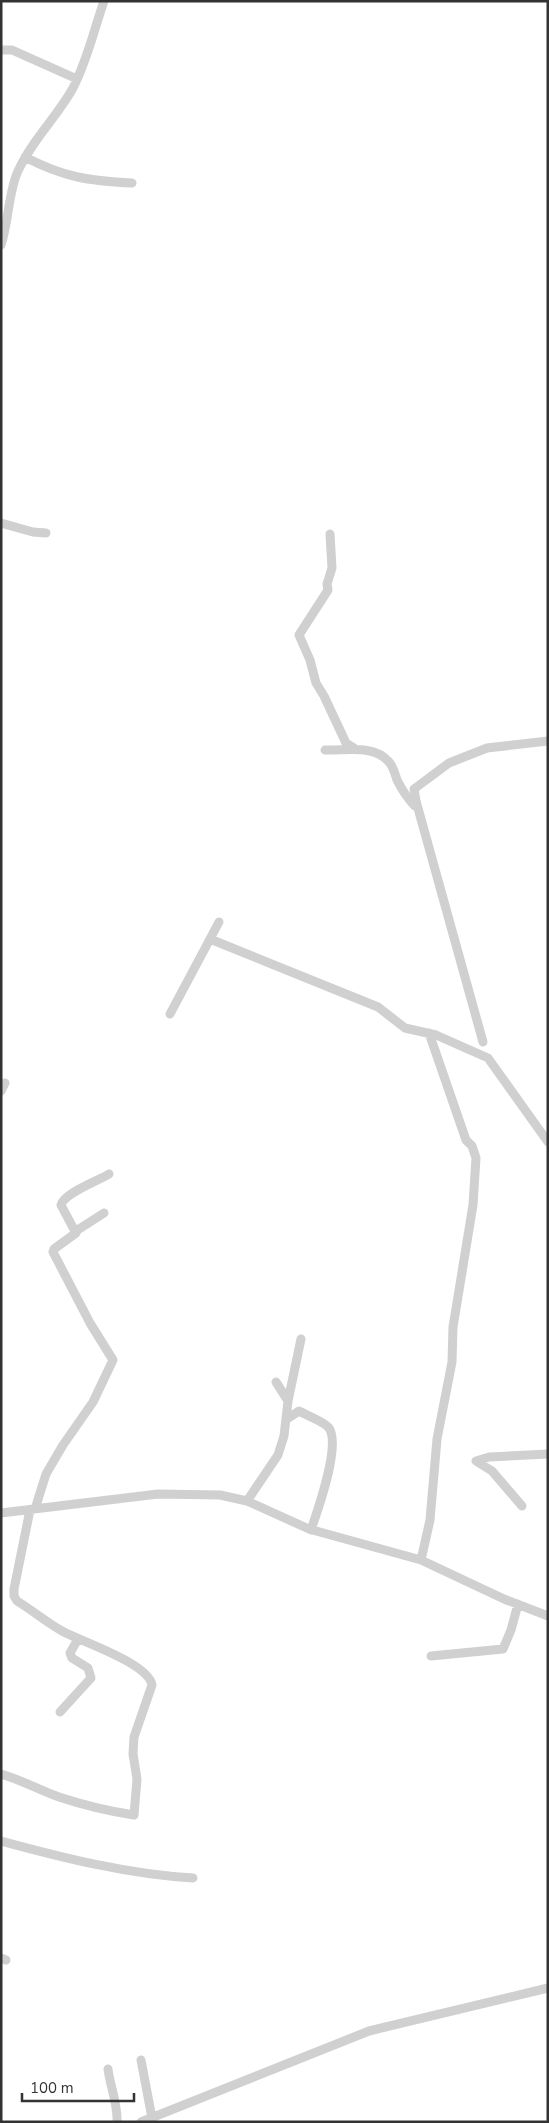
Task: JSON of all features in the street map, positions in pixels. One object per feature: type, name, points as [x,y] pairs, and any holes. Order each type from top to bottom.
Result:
[{"type":"street","points":[[1,245],[7,227],[11,194],[17,172],[25,157],[58,111],[77,78],[104,1]]},
{"type":"street","points":[[1,50],[12,50],[77,78]]},
{"type":"street","points":[[25,157],[66,176],[132,183]]},
{"type":"street","points":[[1,523],[46,533]]},
{"type":"street","points":[[330,534],[332,568],[327,584],[328,590],[299,635],[310,660],[316,683],[346,743],[354,748],[379,754],[390,762],[407,797],[414,806],[416,801]]},
{"type":"street","points":[[483,1042],[414,790],[449,763],[486,748],[548,741]]},
{"type":"street","points":[[325,750],[340,751],[354,748]]},
{"type":"street","points":[[170,1014],[219,922]]},
{"type":"street","points":[[210,939],[378,1007],[405,1028],[436,1034],[488,1058],[548,1142]]},
{"type":"street","points":[[421,1560],[430,1520],[437,1439],[452,1362],[453,1327],[472,1214],[476,1170],[476,1158],[472,1146],[466,1140],[429,1033]]},
{"type":"street","points":[[76,1231],[61,1205],[62,1201],[109,1174]]},
{"type":"street","points":[[1,1774],[30,1784],[57,1797],[92,1807],[134,1815],[137,1779],[133,1754],[134,1737],[149,1698],[152,1685],[151,1679],[122,1658],[78,1639],[42,1619],[17,1601],[14,1596],[33,1510],[46,1474],[93,1402],[113,1360],[54,1256],[54,1249],[76,1231],[104,1213]]},
{"type":"street","points":[[247,1501],[278,1454],[287,1419],[288,1401],[301,1339]]},
{"type":"street","points":[[276,1382],[288,1401]]},
{"type":"street","points":[[287,1419],[299,1411],[325,1424],[330,1429],[334,1445],[328,1464],[326,1486],[311,1530]]},
{"type":"street","points":[[522,1506],[492,1471],[476,1461],[489,1457],[548,1454]]},
{"type":"street","points":[[1,1513],[158,1494],[220,1495],[247,1501],[311,1530],[421,1560],[548,1616]]},
{"type":"street","points":[[431,1656],[503,1649],[511,1630],[518,1604]]},
{"type":"street","points":[[60,1712],[91,1678],[88,1668],[72,1658],[70,1653],[78,1639]]},
{"type":"street","points":[[1,1841],[101,1866],[164,1876],[193,1878]]},
{"type":"street","points":[[141,2122],[369,2031],[548,1988]]},
{"type":"street","points":[[141,2060],[152,2118]]},
{"type":"street","points":[[108,2069],[109,2084],[118,2114],[117,2122]]}]
